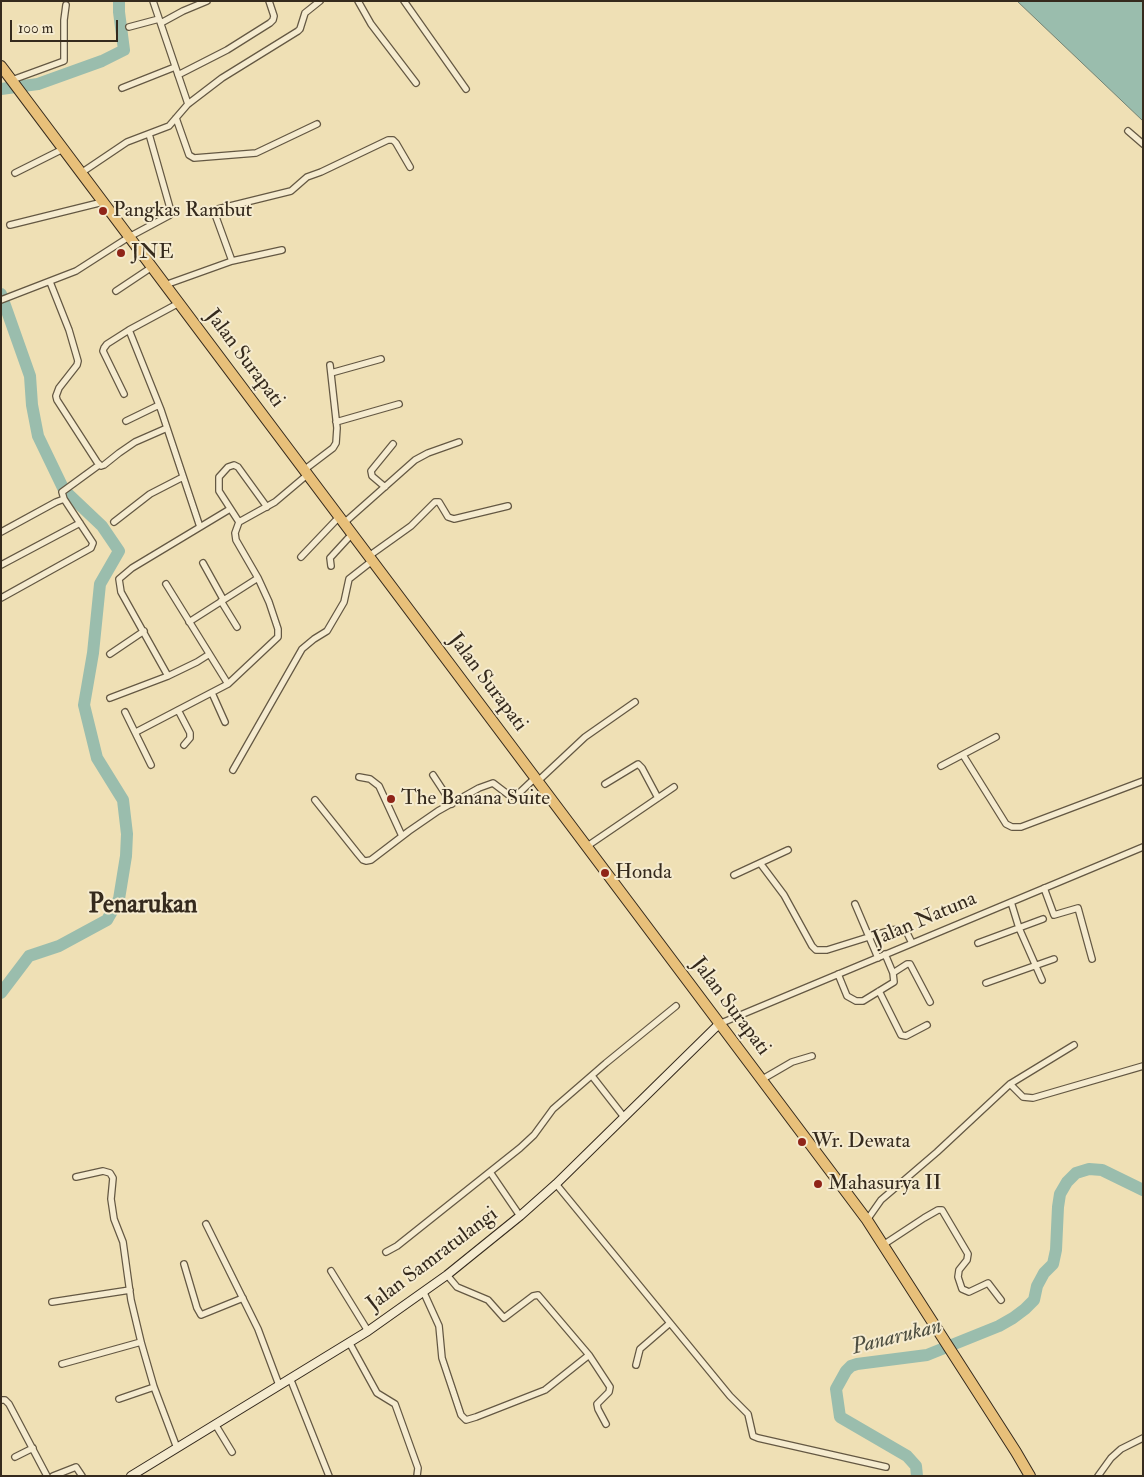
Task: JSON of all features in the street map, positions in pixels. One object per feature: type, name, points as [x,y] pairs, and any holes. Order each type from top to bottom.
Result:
[{"type":"highway","name":"Jalan Surapati","points":[[1,66],[867,1220],[1030,1476]]},
{"type":"main road","name":"Jalan Samratulangi","points":[[131,1476],[368,1331],[424,1293],[520,1216],[556,1184],[719,1024]]},
{"type":"street","points":[[153,1],[188,104]]},
{"type":"street","points":[[129,27],[160,21],[207,1]]},
{"type":"street","points":[[178,75],[227,50],[270,23],[274,16],[269,1]]},
{"type":"street","points":[[81,173],[127,142],[169,126],[188,104],[222,78],[298,31],[305,13],[320,1]]},
{"type":"street","points":[[358,1],[371,24],[416,83]]},
{"type":"street","points":[[404,1],[466,88]]},
{"type":"street","points":[[13,82],[64,61],[66,5]]},
{"type":"street","points":[[122,88],[175,67]]},
{"type":"street","points":[[176,118],[189,155],[194,158],[256,153],[317,124]]},
{"type":"street","points":[[1128,131],[1143,144]]},
{"type":"street","points":[[4,299],[76,271],[129,236],[167,217],[171,212],[149,134]]},
{"type":"street","points":[[232,261],[216,217],[215,212],[218,209],[294,190],[307,177],[388,140],[396,143],[410,167]]},
{"type":"street","points":[[15,173],[63,149]]},
{"type":"street","points":[[10,225],[103,202]]},
{"type":"street","points":[[165,285],[232,261],[282,250]]},
{"type":"street","points":[[116,291],[152,267]]},
{"type":"street","points":[[50,282],[69,330],[78,361],[77,365],[58,388],[56,396],[66,415],[99,465]]},
{"type":"street","points":[[124,394],[103,349],[107,344],[129,330],[179,303]]},
{"type":"street","points":[[129,330],[159,405],[200,527]]},
{"type":"street","points":[[331,373],[381,359]]},
{"type":"street","points":[[136,732],[228,684],[278,636],[274,615],[258,578],[236,540],[235,533],[239,522],[267,507],[333,448],[336,443],[336,422],[330,365]]},
{"type":"street","points":[[336,422],[399,404]]},
{"type":"street","points":[[126,421],[159,405]]},
{"type":"street","points":[[1,598],[91,548],[92,543],[64,500],[62,492],[135,442],[167,428]]},
{"type":"street","points":[[301,557],[342,520],[385,487],[415,460],[428,453],[459,442]]},
{"type":"street","points":[[385,487],[372,476],[371,470],[392,444]]},
{"type":"street","points":[[239,522],[219,491],[218,482],[222,473],[228,467],[234,465],[238,467],[267,507]]},
{"type":"street","points":[[114,522],[150,494],[183,476]]},
{"type":"street","points":[[1,532],[56,502],[64,500]]},
{"type":"street","points":[[233,770],[302,649],[314,639],[327,632],[344,602],[349,579],[370,558],[411,526],[434,502],[439,502],[448,518],[454,519],[508,506]]},
{"type":"street","points":[[168,676],[121,592],[119,579],[132,568],[230,509]]},
{"type":"street","points":[[1,565],[80,523]]},
{"type":"street","points":[[331,566],[330,558],[352,534]]},
{"type":"street","points":[[203,563],[237,627]]},
{"type":"street","points":[[189,622],[258,578]]},
{"type":"street","points":[[166,584],[208,655],[228,684]]},
{"type":"street","points":[[110,654],[144,631]]},
{"type":"street","points":[[110,698],[168,676],[208,655]]},
{"type":"street","points":[[212,693],[225,722]]},
{"type":"street","points":[[315,800],[363,860],[371,860],[438,811],[490,783],[495,783],[510,796],[516,796],[585,737],[635,702]]},
{"type":"street","points":[[178,710],[190,734],[190,738],[184,745]]},
{"type":"street","points":[[125,712],[151,765]]},
{"type":"street","points":[[941,766],[996,738]]},
{"type":"street","points":[[962,756],[1006,824],[1012,828],[1020,827],[1143,781]]},
{"type":"street","points":[[605,784],[638,764],[658,798]]},
{"type":"street","points":[[432,776],[452,804]]},
{"type":"street","points":[[359,777],[370,779],[379,786],[402,836]]},
{"type":"street","points":[[586,847],[674,787]]},
{"type":"street","name":"Jalan Natuna","points":[[719,1024],[1143,847]]},
{"type":"street","points":[[734,875],[788,850]]},
{"type":"street","points":[[760,863],[784,895],[814,949],[820,951],[827,950],[870,936],[901,929],[907,932],[912,943]]},
{"type":"street","points":[[1044,888],[1054,914],[1078,908],[1092,960]]},
{"type":"street","points":[[1010,902],[1019,928],[1042,980]]},
{"type":"street","points":[[855,904],[878,958]]},
{"type":"street","points":[[978,943],[1043,919]]},
{"type":"street","points":[[838,974],[844,990],[851,999],[863,1000],[894,982],[893,973],[885,954]]},
{"type":"street","points":[[986,983],[1054,959]]},
{"type":"street","points":[[893,973],[902,966],[910,964],[930,1002]]},
{"type":"street","points":[[879,991],[901,1035],[906,1036],[927,1026]]},
{"type":"street","points":[[386,1252],[397,1246],[520,1148],[534,1135],[554,1110],[676,1006]]},
{"type":"street","points":[[867,1220],[882,1200],[1010,1084],[1074,1046]]},
{"type":"street","points":[[761,1080],[792,1062],[812,1056]]},
{"type":"street","points":[[1010,1084],[1023,1097],[1033,1098],[1143,1066]]},
{"type":"street","points":[[592,1076],[624,1117]]},
{"type":"street","points":[[76,1177],[103,1171],[107,1171],[111,1175],[113,1214],[123,1242],[140,1342],[176,1448]]},
{"type":"street","points":[[490,1172],[520,1216]]},
{"type":"street","points":[[556,1184],[730,1396],[748,1414],[754,1437],[886,1467]]},
{"type":"street","points":[[883,1245],[938,1210],[942,1210],[968,1254],[967,1260],[958,1270],[962,1289],[969,1292],[988,1283],[1001,1300]]},
{"type":"street","points":[[206,1224],[258,1329],[279,1385]]},
{"type":"street","points":[[184,1264],[197,1308],[201,1315],[243,1298]]},
{"type":"street","points":[[332,1271],[368,1331]]},
{"type":"street","points":[[447,1275],[457,1287],[488,1300],[504,1318],[533,1296],[538,1296],[589,1355],[610,1388],[609,1392],[597,1404],[598,1410],[606,1424]]},
{"type":"street","points":[[52,1302],[130,1290]]},
{"type":"street","points":[[424,1293],[439,1326],[442,1358],[462,1416],[466,1420],[545,1390],[589,1355]]},
{"type":"street","points":[[636,1365],[640,1349],[670,1322]]},
{"type":"street","points":[[62,1364],[140,1342]]},
{"type":"street","points":[[349,1342],[377,1393],[395,1404],[418,1468],[417,1476]]},
{"type":"street","points":[[290,1378],[329,1476]]},
{"type":"street","points":[[119,1399],[154,1387]]},
{"type":"street","points":[[1,1400],[7,1401],[47,1476]]},
{"type":"street","points":[[215,1424],[232,1452]]},
{"type":"street","points":[[1098,1476],[1111,1458],[1121,1449],[1143,1438]]},
{"type":"street","points":[[15,1457],[33,1448]]},
{"type":"street","points":[[53,1476],[76,1467],[82,1476]]},
{"type":"shaded area","points":[[1017,1],[1143,1],[1143,121]]},
{"type":"waterway","points":[[1,89],[38,84],[102,61],[124,50],[119,1]]},
{"type":"waterway","points":[[1,294],[30,376],[32,405],[38,436],[64,490],[102,526],[119,551],[100,584],[93,653],[84,705],[97,758],[123,800],[127,834],[126,856],[119,899],[107,920],[59,946],[29,956],[1,993]]},
{"type":"waterway","name":"Panarukan","points":[[917,1476],[916,1466],[907,1456],[840,1417],[836,1389],[846,1371],[851,1366],[857,1364],[927,1355],[999,1326],[1025,1309],[1034,1300],[1037,1286],[1044,1273],[1053,1264],[1056,1250],[1060,1194],[1067,1182],[1076,1173],[1089,1169],[1102,1170],[1143,1190]]},
{"type":"place","name":"Pangkas Rambut","points":[[103,211]]},
{"type":"place","name":"JNE","points":[[121,253]]},
{"type":"place","name":"The Banana Suite","points":[[391,799]]},
{"type":"place","name":"Honda","points":[[605,873]]},
{"type":"place","name":"Wr. Dewata","points":[[802,1142]]},
{"type":"place","name":"Mahasurya II","points":[[818,1184]]},
{"type":"district","name":"Penarukan","points":[[143,906]]}]
